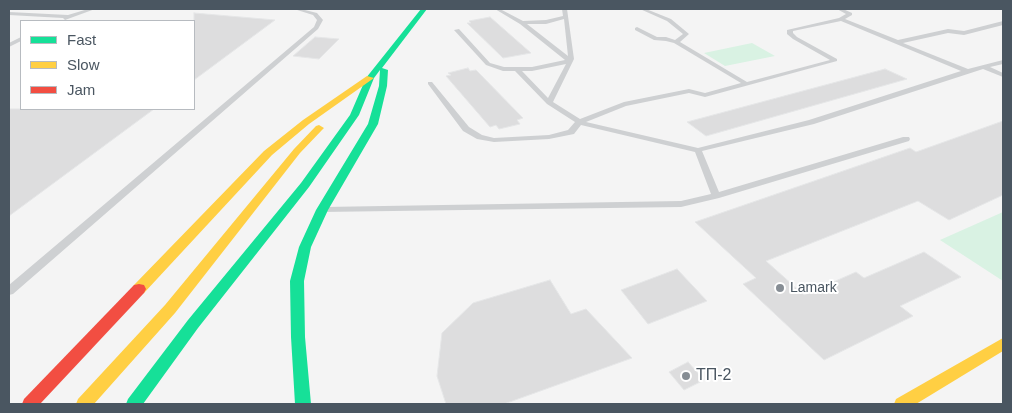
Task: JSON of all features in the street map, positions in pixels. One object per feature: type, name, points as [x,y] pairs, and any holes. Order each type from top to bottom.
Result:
[{"type":"street","points":[[134,404],[193,324],[305,185],[354,115],[370,78],[424,9]]},
{"type":"street","points":[[303,404],[298,337],[297,281],[305,247],[322,210],[373,124],[383,86],[385,59]]},
{"type":"street","points":[[30,404],[268,153],[306,122],[370,78]]},
{"type":"street","points":[[84,404],[170,309],[297,152],[358,86]]},
{"type":"street","points":[[902,404],[1003,344]]},
{"type":"lane","points":[[38,15],[52,9]]},
{"type":"lane","points":[[61,20],[92,9]]},
{"type":"lane","points":[[9,291],[316,28],[320,20],[315,14],[296,9]]},
{"type":"lane","points":[[497,9],[522,23],[570,61]]},
{"type":"lane","points":[[644,9],[653,9]]},
{"type":"lane","points":[[644,9],[669,20],[686,34],[676,42]]},
{"type":"lane","points":[[430,83],[466,129],[480,137],[494,140],[549,137],[571,132],[579,122],[624,104],[689,91],[705,95],[835,60],[795,38],[790,34],[790,30],[840,19],[850,14],[839,9]]},
{"type":"lane","points":[[522,23],[546,22],[565,13],[570,61],[549,103]]},
{"type":"lane","points":[[9,14],[69,17]]},
{"type":"lane","points":[[840,19],[967,71]]},
{"type":"lane","points":[[898,42],[948,31],[964,33],[1003,23]]},
{"type":"lane","points":[[637,29],[656,39],[666,38],[676,42],[746,84]]},
{"type":"lane","points":[[457,30],[488,64],[518,70],[532,70],[570,61]]},
{"type":"lane","points":[[518,70],[549,103],[579,122],[698,150],[811,122],[967,71],[1003,62]]},
{"type":"lane","points":[[984,67],[1003,75]]},
{"type":"lane","points":[[322,210],[681,204],[716,196],[906,139]]},
{"type":"lane","points":[[698,150],[716,196]]},
{"type":"green space","points":[[752,43],[775,56],[725,66],[704,53]]},
{"type":"green space","points":[[1003,212],[1003,281],[940,240]]},
{"type":"building","points":[[194,13],[275,20],[195,79]]},
{"type":"building","points":[[490,17],[531,53],[503,58],[467,23]]},
{"type":"building","points":[[315,37],[339,39],[319,59],[293,56]]},
{"type":"building","points":[[468,68],[470,71],[476,70],[523,118],[517,120],[520,124],[499,129],[496,125],[490,127],[446,76],[451,75],[448,73]]},
{"type":"building","points":[[885,69],[907,79],[706,136],[687,122]]},
{"type":"building","points":[[9,109],[153,110],[9,216]]},
{"type":"building","points":[[1003,121],[1003,195],[949,220],[918,201],[766,261],[804,295],[856,272],[864,278],[924,252],[961,277],[900,306],[913,316],[824,360],[743,284],[756,278],[695,222],[910,148],[916,152]]},
{"type":"building","points":[[677,269],[707,301],[648,324],[621,290]]},
{"type":"building","points":[[550,280],[571,314],[586,309],[632,358],[504,404],[446,404],[437,376],[442,333],[473,303]]},
{"type":"building","name":"ТП-2","points":[[688,362],[704,380],[684,390],[669,372]]},
{"type":"traffic: fast","points":[[134,404],[193,324],[305,185],[354,115],[370,78],[424,9]]},
{"type":"traffic: fast","points":[[303,404],[298,337],[297,281],[305,247],[322,210],[373,124],[383,86],[384,70]]},
{"type":"traffic: slow","points":[[139,289],[268,153],[306,122],[370,78]]},
{"type":"traffic: slow","points":[[84,404],[170,309],[297,151],[319,128]]},
{"type":"traffic: slow","points":[[902,404],[1003,344]]},
{"type":"traffic: jam","points":[[30,404],[139,289]]},
{"type":"place","name":"Lamark","points":[[780,288]]},
{"type":"place","name":"ТП-2","points":[[686,376]]}]
